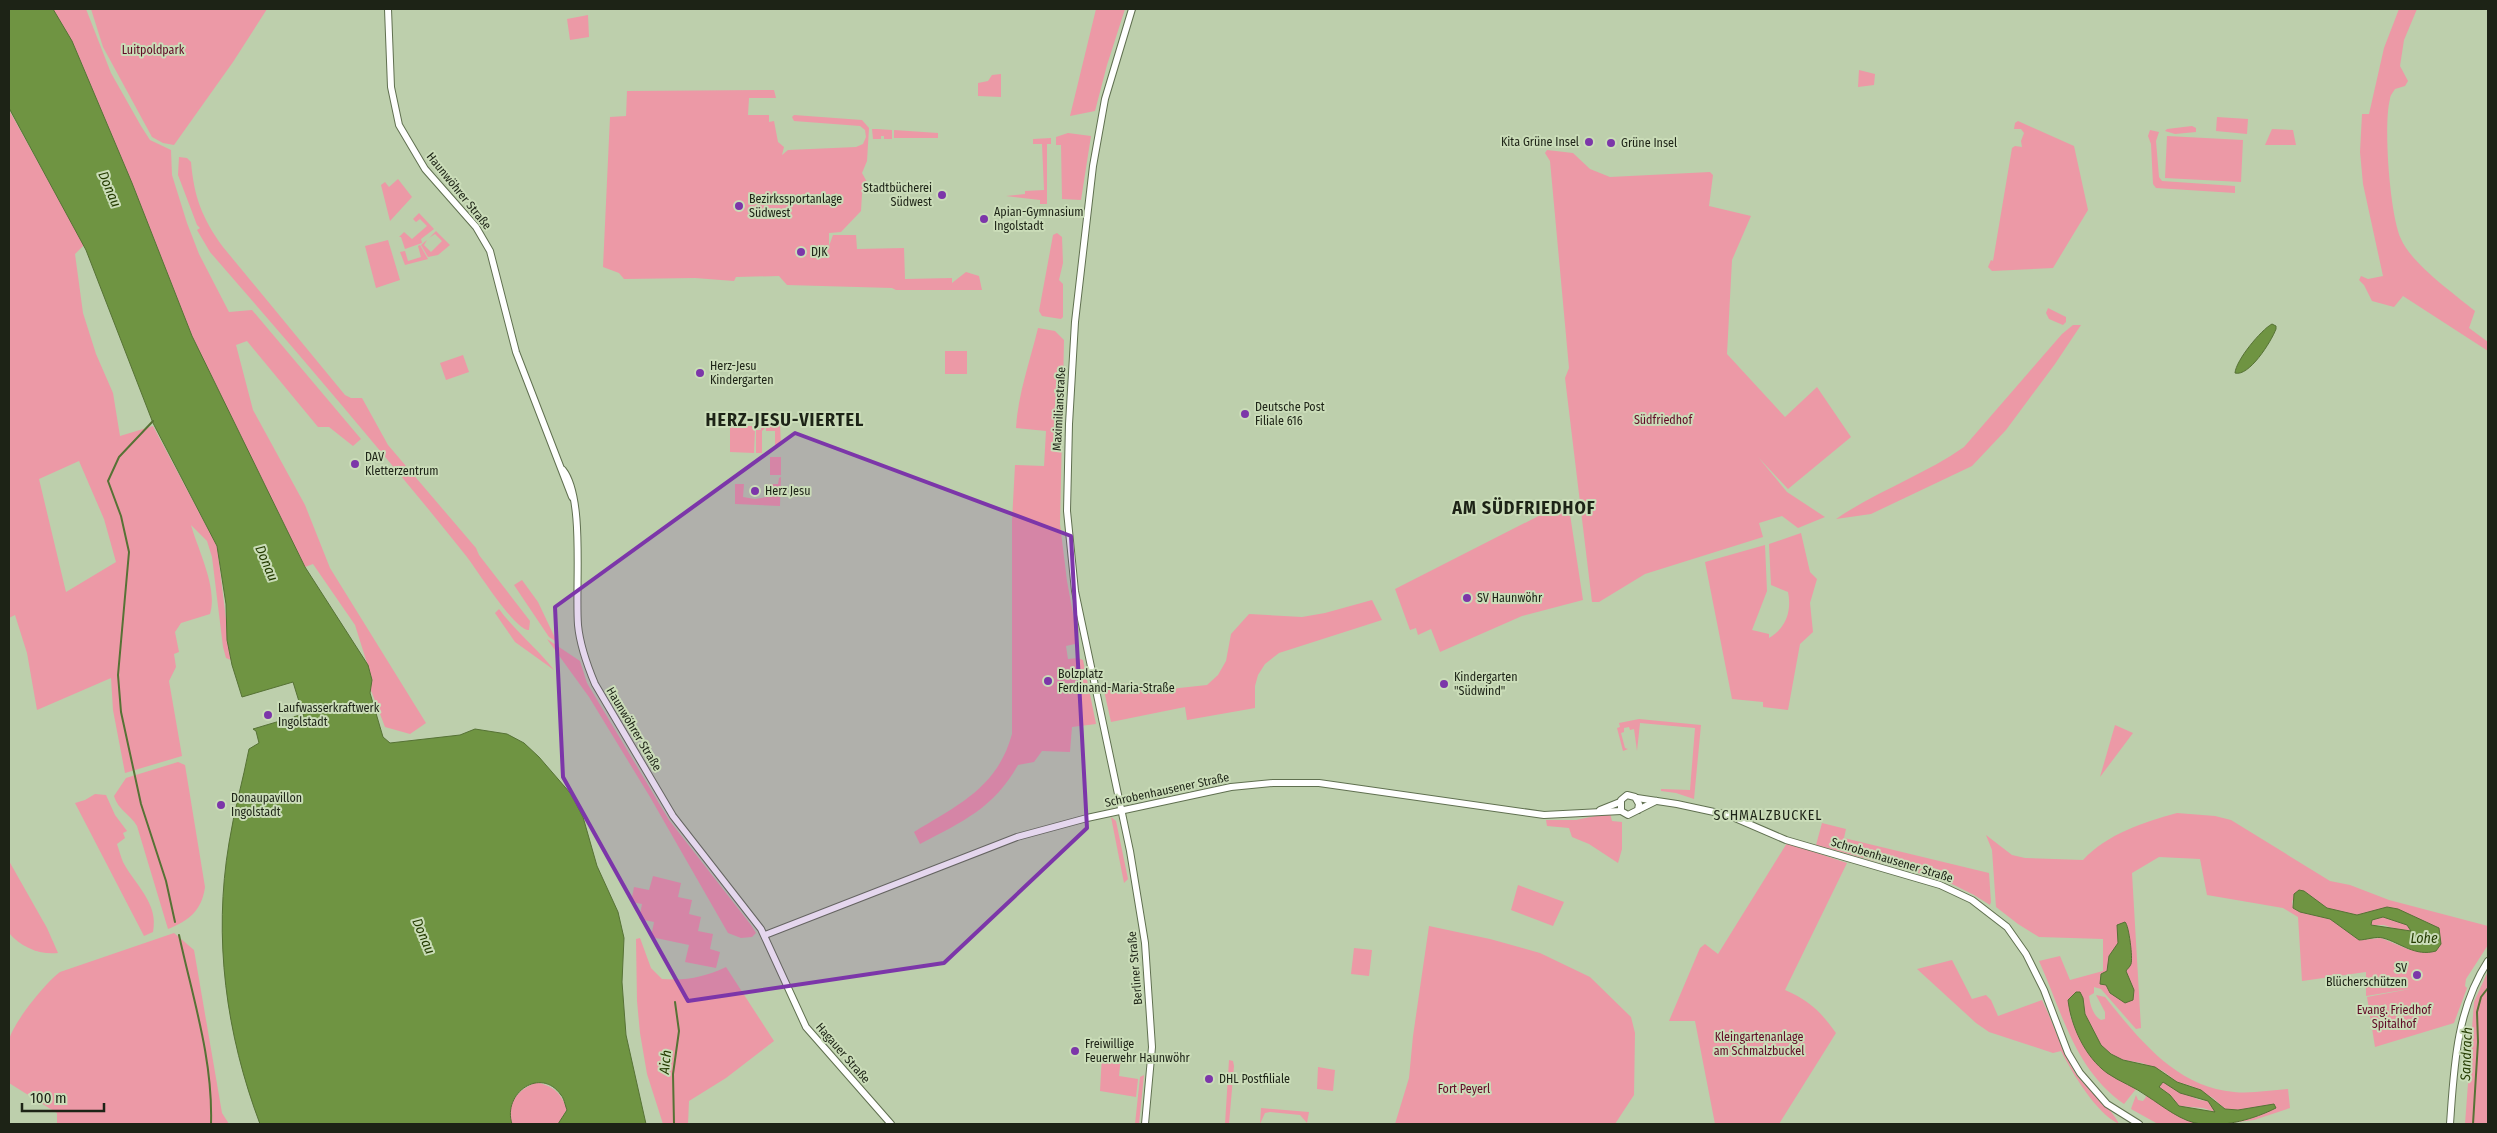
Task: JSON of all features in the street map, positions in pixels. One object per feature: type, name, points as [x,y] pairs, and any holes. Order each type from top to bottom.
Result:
[{"type":"street","name":"Haunwöhrer Straße","points":[[388,9],[391,87],[399,125],[425,169],[473,223],[485,242],[493,263],[516,352],[563,470],[571,484],[574,501],[580,637],[586,663],[595,684],[673,816],[739,898],[765,935]]},
{"type":"street","name":"Maximilianstraße","points":[[1122,810],[1075,590],[1067,511],[1068,424],[1075,322],[1093,166],[1107,92],[1132,9]]},
{"type":"street","name":"Schrobenhausener Straße","points":[[765,935],[1001,843],[1122,810],[1231,787],[1297,783],[1333,785],[1544,815],[1621,810]]},
{"type":"street","points":[[1638,810],[1637,798],[1628,795],[1620,802],[1621,810],[1628,815],[1656,802]]},
{"type":"street","name":"Schrobenhausener Straße","points":[[1637,798],[1728,815],[1786,840],[1940,885],[1958,892],[1980,905],[2007,927],[2026,954],[2044,990],[2068,1053],[2080,1073],[2107,1104],[2139,1124]]},
{"type":"street","name":"Schrobenhausener Straße","points":[[1592,813],[1620,802]]},
{"type":"street","name":"Berliner Straße","points":[[1122,810],[1136,885],[1149,984],[1152,1047],[1145,1124]]},
{"type":"street","name":"Hagauer Straße","points":[[765,935],[806,1027],[891,1124]]},
{"type":"street","points":[[2450,1124],[2458,1034],[2474,986],[2488,961]]},
{"type":"highlighted area","points":[[795,433],[1071,536],[1087,828],[944,963],[688,1001],[563,777],[555,607]]},
{"type":"green space","points":[[53,9],[86,9],[111,73],[141,126],[150,140],[171,150],[172,175],[187,223],[199,254],[229,312],[252,310],[361,439],[353,446],[329,427],[318,427],[247,341],[236,345],[253,410],[305,505],[330,568],[426,723],[410,734],[385,727],[370,688],[372,679],[355,625],[313,564],[305,567],[192,336],[132,183],[72,41]]},
{"type":"green space","name":"Luitpoldpark","points":[[91,9],[267,9],[233,62],[174,145],[163,143],[152,137],[103,47]]},
{"type":"green space","points":[[1096,9],[1125,9],[1095,111],[1070,116]]},
{"type":"green space","points":[[2399,9],[2417,9],[2404,40],[2400,66],[2408,81],[2405,86],[2393,91],[2388,111],[2389,170],[2397,227],[2406,249],[2423,268],[2475,311],[2469,328],[2488,342],[2488,351],[2403,296],[2394,307],[2372,301],[2364,285],[2359,280],[2361,276],[2368,279],[2383,276],[2363,184],[2360,152],[2362,114],[2369,114],[2384,48]]},
{"type":"green space","points":[[588,15],[589,37],[570,40],[567,19]]},
{"type":"green space","points":[[1859,70],[1875,74],[1874,85],[1858,87]]},
{"type":"green space","points":[[1001,74],[1001,97],[978,96],[978,83],[988,81],[992,75]]},
{"type":"green space","name":"Bezirkssportanlage Südwest","points":[[774,90],[776,98],[749,98],[748,115],[769,115],[769,122],[774,121],[778,142],[784,147],[782,155],[788,150],[856,147],[863,144],[866,137],[865,130],[860,126],[794,121],[792,117],[794,115],[862,120],[869,128],[867,161],[862,173],[867,182],[862,194],[861,211],[841,232],[829,233],[829,246],[833,235],[856,235],[857,249],[904,248],[905,279],[952,278],[952,283],[966,272],[979,276],[982,290],[896,290],[892,288],[787,285],[779,276],[736,277],[734,281],[695,278],[624,279],[619,273],[603,267],[610,117],[626,116],[627,91]]},
{"type":"green space","points":[[9,110],[84,245],[75,254],[83,313],[96,354],[113,393],[120,436],[153,426],[217,546],[231,660],[226,658],[223,647],[212,557],[207,541],[191,525],[206,569],[212,604],[210,614],[181,623],[175,632],[179,652],[174,654],[176,667],[169,681],[182,756],[125,773],[113,710],[111,678],[37,710],[27,653],[15,615],[9,618]],"holes":[[[79,461],[104,519],[116,562],[66,592],[39,479]]]},
{"type":"green space","points":[[2217,117],[2248,119],[2247,134],[2216,131]]},
{"type":"green space","points":[[2018,121],[2074,146],[2088,210],[2053,268],[1992,271],[1988,267],[1991,260],[1993,261],[2012,148],[2015,146],[2022,147],[2021,141],[2024,133],[2021,129],[2014,129],[2015,123]]},
{"type":"green space","points":[[2192,126],[2196,128],[2196,132],[2175,134],[2165,131],[2167,129]]},
{"type":"green space","points":[[872,129],[892,130],[892,139],[884,139],[884,136],[881,136],[881,139],[873,139]]},
{"type":"green space","points":[[2272,129],[2293,130],[2296,145],[2265,145]]},
{"type":"green space","points":[[894,130],[938,133],[938,138],[894,138]]},
{"type":"green space","points":[[2150,130],[2159,132],[2156,141],[2159,177],[2162,181],[2235,186],[2235,193],[2156,188],[2153,184],[2151,144],[2148,136]]},
{"type":"green space","points":[[1068,133],[1091,136],[1081,200],[1062,199],[1061,145],[1056,145],[1056,137]]},
{"type":"green space","points":[[2167,136],[2243,140],[2241,182],[2165,178]]},
{"type":"green space","points":[[1051,138],[1051,144],[1047,144],[1047,204],[1040,204],[1040,200],[1006,196],[1025,194],[1025,191],[1044,190],[1042,144],[1033,144],[1033,139]]},
{"type":"green space","name":"Südfriedhof","points":[[1547,150],[1573,153],[1590,169],[1610,177],[1710,172],[1713,175],[1709,206],[1751,216],[1732,260],[1727,354],[1785,417],[1817,387],[1851,437],[1788,489],[1758,457],[1787,492],[1825,517],[1798,528],[1782,516],[1759,523],[1763,537],[1645,574],[1599,602],[1592,602],[1565,378],[1569,368],[1550,161],[1545,153]]},
{"type":"green space","points":[[179,157],[187,158],[191,162],[194,186],[200,207],[204,217],[223,247],[345,395],[351,398],[362,398],[388,445],[476,548],[479,555],[530,621],[529,630],[523,628],[506,611],[467,557],[404,480],[210,252],[197,230],[200,228],[197,225],[178,175]]},
{"type":"green space","points":[[398,179],[412,197],[390,221],[381,185],[385,182],[389,187]]},
{"type":"green space","points":[[419,213],[434,229],[421,239],[422,243],[405,249],[401,237],[399,237],[404,232],[412,239],[427,226],[420,219],[416,222],[413,219]]},
{"type":"green space","points":[[436,231],[450,245],[438,255],[428,257],[421,245],[427,240],[424,245],[431,252],[442,241],[435,234],[429,238]]},
{"type":"green space","points":[[1057,233],[1062,237],[1063,263],[1059,280],[1063,284],[1063,317],[1061,319],[1042,316],[1039,311],[1053,235]]},
{"type":"green space","points":[[388,240],[400,280],[376,288],[365,246]]},
{"type":"green space","points":[[420,245],[428,259],[405,265],[400,252],[405,251],[408,261],[421,257],[418,246]]},
{"type":"green space","points":[[2048,308],[2066,317],[2066,322],[2063,325],[2049,319],[2046,313]]},
{"type":"green space","points":[[2073,325],[2081,325],[2055,364],[2006,430],[1972,466],[1871,514],[1836,519],[1964,447],[2062,334]]},
{"type":"green space","points":[[1038,328],[1055,331],[1064,340],[1060,524],[1067,581],[1078,640],[1075,641],[1075,644],[1066,646],[1068,659],[1078,658],[1083,660],[1096,724],[1072,727],[1070,752],[1042,751],[1034,762],[1018,765],[1009,780],[988,803],[963,821],[920,844],[914,832],[961,803],[986,781],[997,768],[1012,734],[1012,521],[1015,465],[1044,466],[1046,431],[1016,428],[1022,390]]},
{"type":"green space","points":[[945,351],[967,351],[967,374],[945,374]]},
{"type":"green space","points":[[463,355],[469,372],[446,380],[440,363]]},
{"type":"green space","points":[[730,422],[741,422],[741,426],[752,426],[752,429],[755,429],[754,453],[730,452]]},
{"type":"green space","points":[[761,422],[765,428],[762,431],[762,453],[756,453],[756,430],[761,430]]},
{"type":"green space","points":[[766,422],[780,423],[781,446],[775,446],[775,431],[766,431]]},
{"type":"green space","points":[[770,457],[781,457],[781,475],[770,475]]},
{"type":"green space","points":[[781,477],[780,506],[735,504],[735,484],[744,484],[743,497],[755,499],[767,497],[767,484],[778,484]]},
{"type":"green space","points":[[1568,501],[1583,600],[1522,616],[1440,652],[1431,629],[1418,635],[1416,628],[1410,630],[1395,589]]},
{"type":"green space","points":[[1801,533],[1810,572],[1817,579],[1810,603],[1813,632],[1800,644],[1788,710],[1763,707],[1763,702],[1732,699],[1705,562],[1765,545],[1767,591],[1752,630],[1769,634],[1769,638],[1784,624],[1788,612],[1789,599],[1788,592],[1771,585],[1769,544]]},
{"type":"green space","points":[[522,580],[538,602],[557,642],[549,637],[514,585]]},
{"type":"green space","points":[[1372,600],[1382,620],[1279,653],[1265,664],[1258,675],[1255,686],[1255,708],[1187,720],[1185,707],[1111,722],[1103,686],[1123,683],[1170,689],[1207,685],[1218,675],[1226,661],[1231,634],[1249,614],[1302,617],[1325,613]]},
{"type":"green space","points":[[499,609],[554,670],[515,642],[495,613]]},
{"type":"green space","points":[[547,639],[580,661],[587,683],[669,820],[751,925],[756,933],[752,937],[741,938],[728,933],[650,797],[589,697]]},
{"type":"green space","points":[[1639,719],[1701,725],[1694,799],[1676,793],[1661,791],[1661,789],[1690,790],[1695,728],[1640,723],[1637,751],[1634,729],[1624,728],[1624,732],[1621,733],[1625,748],[1628,749],[1623,751],[1617,728],[1620,727],[1619,723]]},
{"type":"green space","points":[[2115,725],[2133,733],[2100,777]]},
{"type":"green space","points":[[178,762],[185,765],[205,887],[201,902],[193,914],[168,929],[137,826],[118,805],[114,796],[126,778]]},
{"type":"green space","points":[[95,794],[106,795],[115,815],[127,831],[123,833],[125,838],[117,844],[123,862],[145,895],[153,912],[153,932],[144,936],[75,803]]},
{"type":"green space","points":[[1610,813],[1612,821],[1622,822],[1622,849],[1618,863],[1589,844],[1572,837],[1569,828],[1547,826],[1546,820],[1576,820]]},
{"type":"green space","name":"Evang. Friedhof Spitalhof","points":[[2177,813],[2215,816],[2231,820],[2330,881],[2350,885],[2389,900],[2488,926],[2488,945],[2466,979],[2465,986],[2467,988],[2454,1023],[2375,1047],[2367,997],[2415,988],[2366,996],[2366,972],[2302,981],[2298,917],[2283,908],[2207,895],[2200,859],[2159,857],[2132,873],[2141,1028],[2136,1029],[2101,989],[2094,987],[2094,993],[2089,996],[2094,1013],[2101,1020],[2105,1019],[2105,1012],[2096,995],[2105,997],[2145,1044],[2177,1071],[2194,1081],[2213,1088],[2234,1092],[2288,1089],[2290,1108],[2254,1120],[2221,1124],[2252,1118],[2276,1107],[2274,1104],[2238,1110],[2225,1109],[2213,1098],[2191,1086],[2177,1082],[2163,1071],[2142,1063],[2123,1060],[2111,1054],[2101,1045],[2085,1014],[2083,998],[2070,1016],[2083,1042],[2106,1072],[2136,1089],[2124,1104],[2107,1090],[2082,1057],[2063,1020],[2039,961],[2060,956],[2070,980],[2103,971],[2103,939],[2039,937],[1996,907],[1992,850],[1986,835],[2012,855],[2025,858],[2083,860],[2103,843],[2115,836],[2139,825]],"holes":[[[2304,891],[2327,908],[2357,915],[2426,921],[2410,950],[2381,938],[2359,940],[2330,919],[2300,912],[2293,908],[2292,901]]]},
{"type":"green space","points":[[1111,817],[1116,821],[1128,879],[1124,883]]},
{"type":"green space","points":[[1822,823],[1846,829],[1844,838],[1989,873],[1990,905],[1944,880],[1816,845]]},
{"type":"green space","name":"Kleingartenanlage am Schmalzbuckel","points":[[1787,843],[1847,863],[1785,990],[1814,1007],[1836,1033],[1779,1124],[1715,1124],[1695,1021],[1669,1021],[1700,948],[1705,944],[1718,954]]},
{"type":"green space","points":[[9,861],[47,928],[58,953],[44,953],[31,949],[9,933]]},
{"type":"green space","points":[[653,876],[681,883],[678,897],[692,900],[689,914],[701,917],[698,931],[713,934],[710,949],[720,952],[716,968],[685,962],[689,945],[651,937],[654,922],[639,919],[642,904],[631,902],[634,887],[649,890]]},
{"type":"green space","points":[[1518,885],[1564,902],[1553,926],[1511,910]]},
{"type":"green space","points":[[2383,917],[2407,925],[2411,931],[2401,931],[2384,925],[2371,925],[2372,920]]},
{"type":"green space","name":"Fort Peyerl","points":[[1429,926],[1490,939],[1540,953],[1590,977],[1631,1017],[1635,1033],[1634,1095],[1615,1124],[1395,1124],[1409,1078],[1413,1036]]},
{"type":"green space","points":[[174,933],[194,950],[222,1113],[229,1124],[57,1124],[57,1113],[9,1083],[9,1040],[23,1014],[39,993],[60,972]]},
{"type":"green space","points":[[640,938],[651,968],[662,979],[695,978],[726,967],[774,1041],[726,1078],[689,1101],[688,1124],[663,1124],[647,1074],[637,1001],[636,939]]},
{"type":"green space","points":[[1354,948],[1372,950],[1369,976],[1351,974]]},
{"type":"green space","points":[[1952,960],[1972,999],[1986,995],[1991,1000],[1998,1016],[2042,1000],[2066,1056],[2076,1074],[2111,1112],[2119,1124],[2110,1119],[2094,1102],[2072,1071],[2061,1051],[2053,1053],[1989,1032],[1976,1023],[1917,969]]},
{"type":"green space","points":[[2488,971],[2488,1124],[2465,1124],[2474,1002]]},
{"type":"green space","points":[[1102,1055],[1121,1056],[1119,1076],[1138,1079],[1136,1097],[1100,1091]]},
{"type":"green space","points":[[1229,1060],[1233,1061],[1234,1066],[1229,1124],[1225,1124]]},
{"type":"green space","points":[[1318,1067],[1335,1070],[1333,1091],[1317,1089]]},
{"type":"green space","points":[[1144,1075],[1139,1124],[1135,1124],[1140,1077]]},
{"type":"green space","points":[[537,1082],[556,1091],[567,1109],[558,1124],[512,1124],[510,1110],[515,1098],[524,1089]]},
{"type":"green space","points":[[2163,1082],[2199,1100],[2208,1101],[2215,1112],[2203,1108],[2179,1106],[2170,1095],[2159,1087]]},
{"type":"green space","points":[[2145,1094],[2182,1118],[2200,1124],[2158,1124],[2131,1109],[2136,1095],[2138,1100],[2143,1101],[2146,1097]]},
{"type":"green space","points":[[1261,1108],[1309,1112],[1307,1123],[1300,1115],[1270,1112],[1265,1113],[1260,1124]]},
{"type":"water","name":"Donau","points":[[9,9],[53,9],[72,41],[132,183],[192,336],[305,567],[368,665],[372,680],[370,693],[383,737],[390,743],[460,735],[475,729],[507,734],[524,743],[539,757],[571,794],[583,817],[597,866],[618,912],[624,938],[622,982],[626,1035],[646,1124],[558,1124],[567,1110],[564,1100],[553,1087],[544,1083],[534,1083],[525,1087],[513,1102],[510,1113],[512,1124],[260,1124],[248,1090],[231,1021],[223,950],[222,914],[224,879],[231,831],[249,749],[259,743],[256,731],[253,729],[300,715],[302,722],[305,721],[293,682],[242,697],[232,665],[227,640],[226,604],[217,546],[153,423],[86,250],[9,108]]},
{"type":"water","points":[[2272,324],[2276,326],[2276,329],[2259,357],[2247,370],[2235,373],[2236,367],[2250,346]]},
{"type":"water","name":"Lohe","points":[[2299,890],[2304,891],[2327,908],[2357,915],[2387,907],[2398,909],[2439,928],[2441,944],[2436,951],[2421,952],[2408,949],[2383,938],[2359,940],[2330,919],[2300,912],[2293,908],[2294,894]],"holes":[[[2383,917],[2407,925],[2411,931],[2371,925],[2372,920]]]},
{"type":"water","points":[[2125,922],[2129,935],[2131,956],[2131,964],[2126,971],[2134,990],[2133,1000],[2125,1003],[2110,993],[2106,985],[2100,984],[2101,974],[2107,971],[2109,956],[2118,943],[2117,925]]},
{"type":"water","points":[[2076,992],[2080,992],[2083,998],[2085,1014],[2101,1045],[2111,1054],[2123,1060],[2155,1067],[2177,1082],[2201,1090],[2225,1109],[2238,1110],[2274,1104],[2276,1108],[2249,1119],[2210,1125],[2194,1123],[2180,1117],[2107,1073],[2099,1066],[2080,1040],[2072,1020],[2068,1000]],"holes":[[[2163,1082],[2180,1093],[2208,1101],[2215,1112],[2179,1106],[2170,1095],[2159,1087]]]},
{"type":"waterway","points":[[153,421],[119,457],[108,481],[121,516],[129,552],[118,675],[121,712],[141,804],[166,881],[175,922]]},
{"type":"waterway","points":[[179,935],[196,1006],[209,1076],[211,1124]]},
{"type":"waterway","name":"Sandrach","points":[[2473,1124],[2478,1042],[2477,1012],[2481,997],[2488,988]]},
{"type":"waterway","name":"Aich","points":[[674,1124],[673,1074],[679,1031],[675,1002]]},
{"type":"place","name":"Kita Grüne Insel","points":[[1589,142]]},
{"type":"place","name":"Grüne Insel","points":[[1611,143]]},
{"type":"place","name":"Stadtbücherei Südwest","points":[[942,195]]},
{"type":"place","name":"Bezirkssportanlage Südwest","points":[[739,206]]},
{"type":"place","name":"Apian-Gymnasium Ingolstadt","points":[[984,219]]},
{"type":"place","name":"DJK","points":[[801,252]]},
{"type":"place","name":"Herz-Jesu Kindergarten","points":[[700,373]]},
{"type":"place","name":"Deutsche Post Filiale 616","points":[[1245,414]]},
{"type":"place","name":"DAV Kletterzentrum","points":[[355,464]]},
{"type":"place","name":"Herz Jesu","points":[[755,491]]},
{"type":"place","name":"SV Haunwöhr","points":[[1467,598]]},
{"type":"place","name":"Bolzplatz Ferdinand-Maria-Straße","points":[[1048,681]]},
{"type":"place","name":"Kindergarten \"Südwind\"","points":[[1444,684]]},
{"type":"place","name":"Laufwasserkraftwerk Ingolstadt","points":[[268,715]]},
{"type":"place","name":"Donaupavillon Ingolstadt","points":[[221,805]]},
{"type":"place","name":"SV Blücherschützen","points":[[2417,975]]},
{"type":"place","name":"Freiwillige Feuerwehr Haunwöhr","points":[[1075,1051]]},
{"type":"place","name":"DHL Postfiliale","points":[[1209,1079]]},
{"type":"district","name":"HERZ-JESU-VIERTEL","points":[[785,420]]},
{"type":"district","name":"AM SÜDFRIEDHOF","points":[[1524,508]]},
{"type":"district","name":"SCHMALZBUCKEL","points":[[1768,815]]}]
